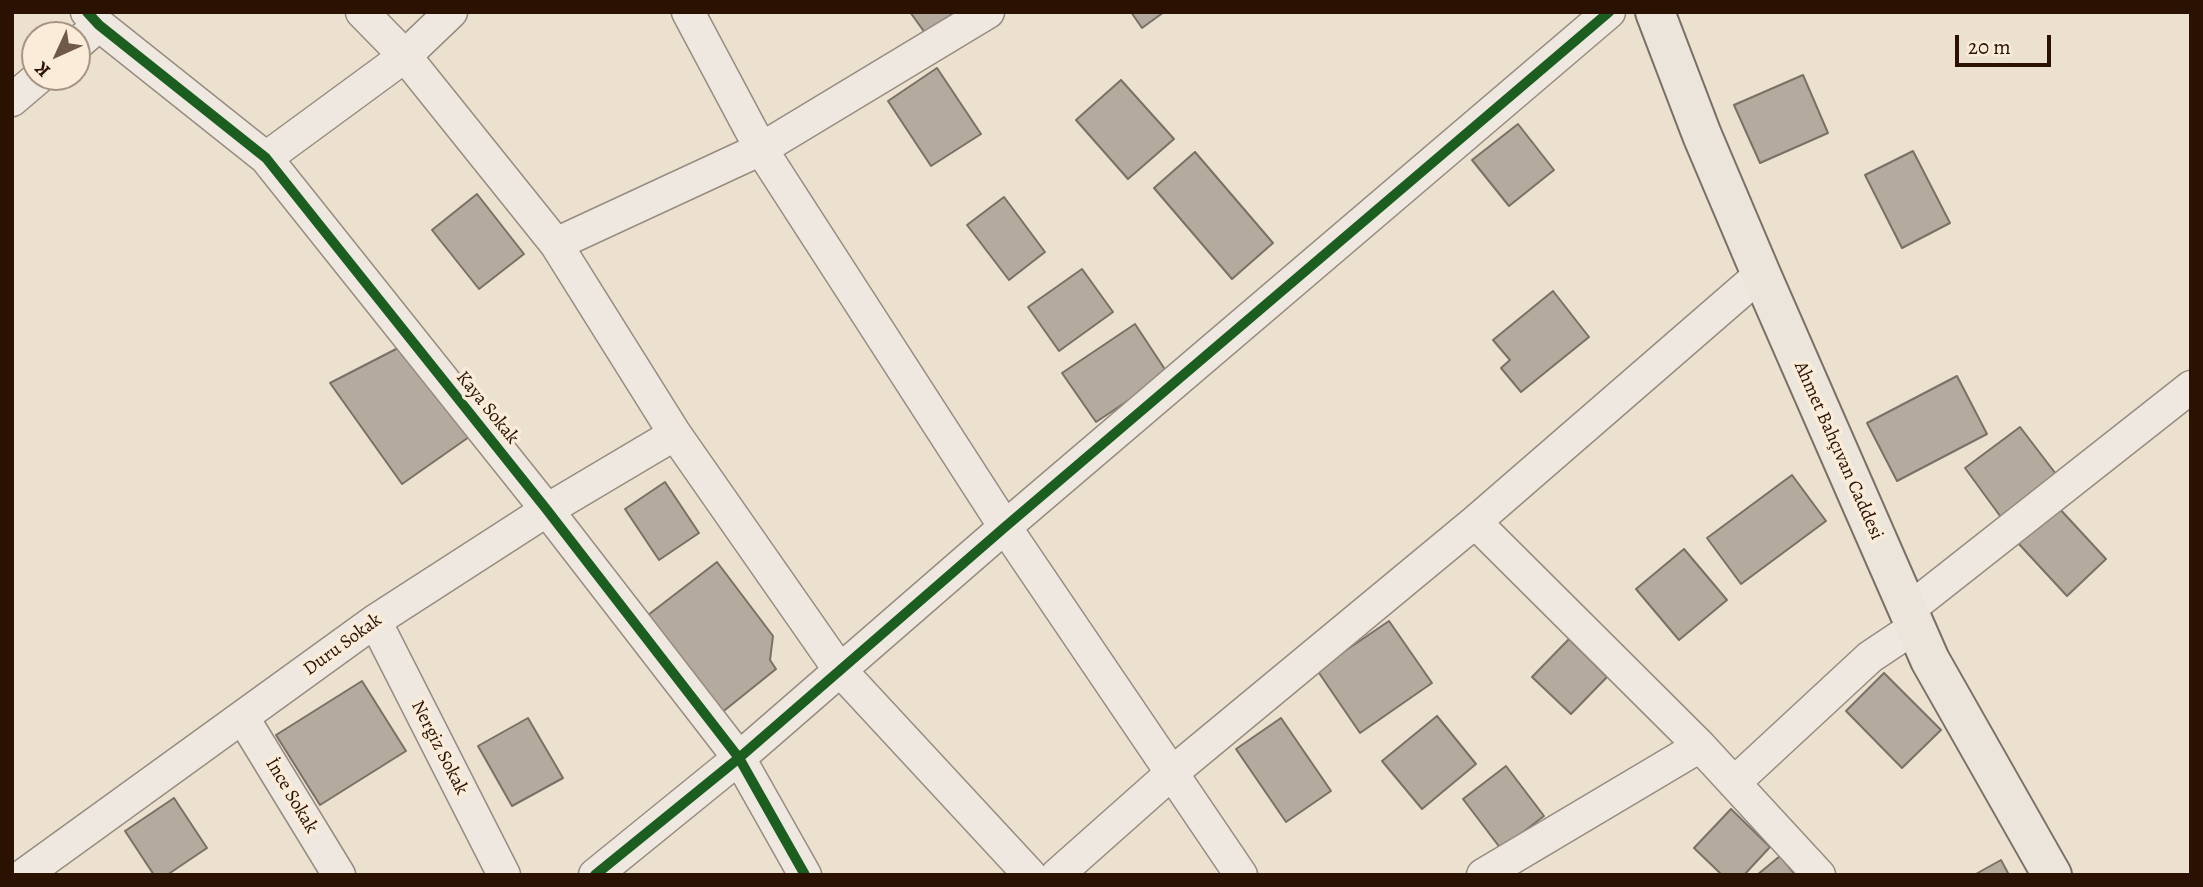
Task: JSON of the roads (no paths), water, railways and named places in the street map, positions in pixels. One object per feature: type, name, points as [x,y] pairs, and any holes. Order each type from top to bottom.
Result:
[{"type":"main road","name":"Ahmet Bahçıvan Caddesi","points":[[1656,12],[1702,135],[1930,660],[2052,875]]},
{"type":"street","points":[[362,12],[405,56],[556,244],[675,434],[839,669],[1030,875]]},
{"type":"street","points":[[266,158],[405,56],[451,12]]},
{"type":"street","points":[[688,12],[761,149],[1005,527],[1241,875]]},
{"type":"street","points":[[556,244],[761,149],[988,12]]},
{"type":"street","points":[[595,875],[738,758],[1609,12]]},
{"type":"street","name":"Kaya Sokak","points":[[91,29],[266,158],[547,510],[738,758],[805,875]]},
{"type":"street","points":[[1057,875],[1173,772],[1475,522],[1761,274]]},
{"type":"street","points":[[1734,783],[1912,618],[2191,387]]},
{"type":"street","name":"Duru Sokak","points":[[24,875],[375,621],[547,510],[675,434]]},
{"type":"street","points":[[1475,522],[1699,746],[1819,875]]},
{"type":"street","name":"Nergiz Sokak","points":[[375,621],[504,875]]},
{"type":"street","name":"İnce Sokak","points":[[243,718],[339,875]]},
{"type":"street","points":[[1483,875],[1699,746]]}]
